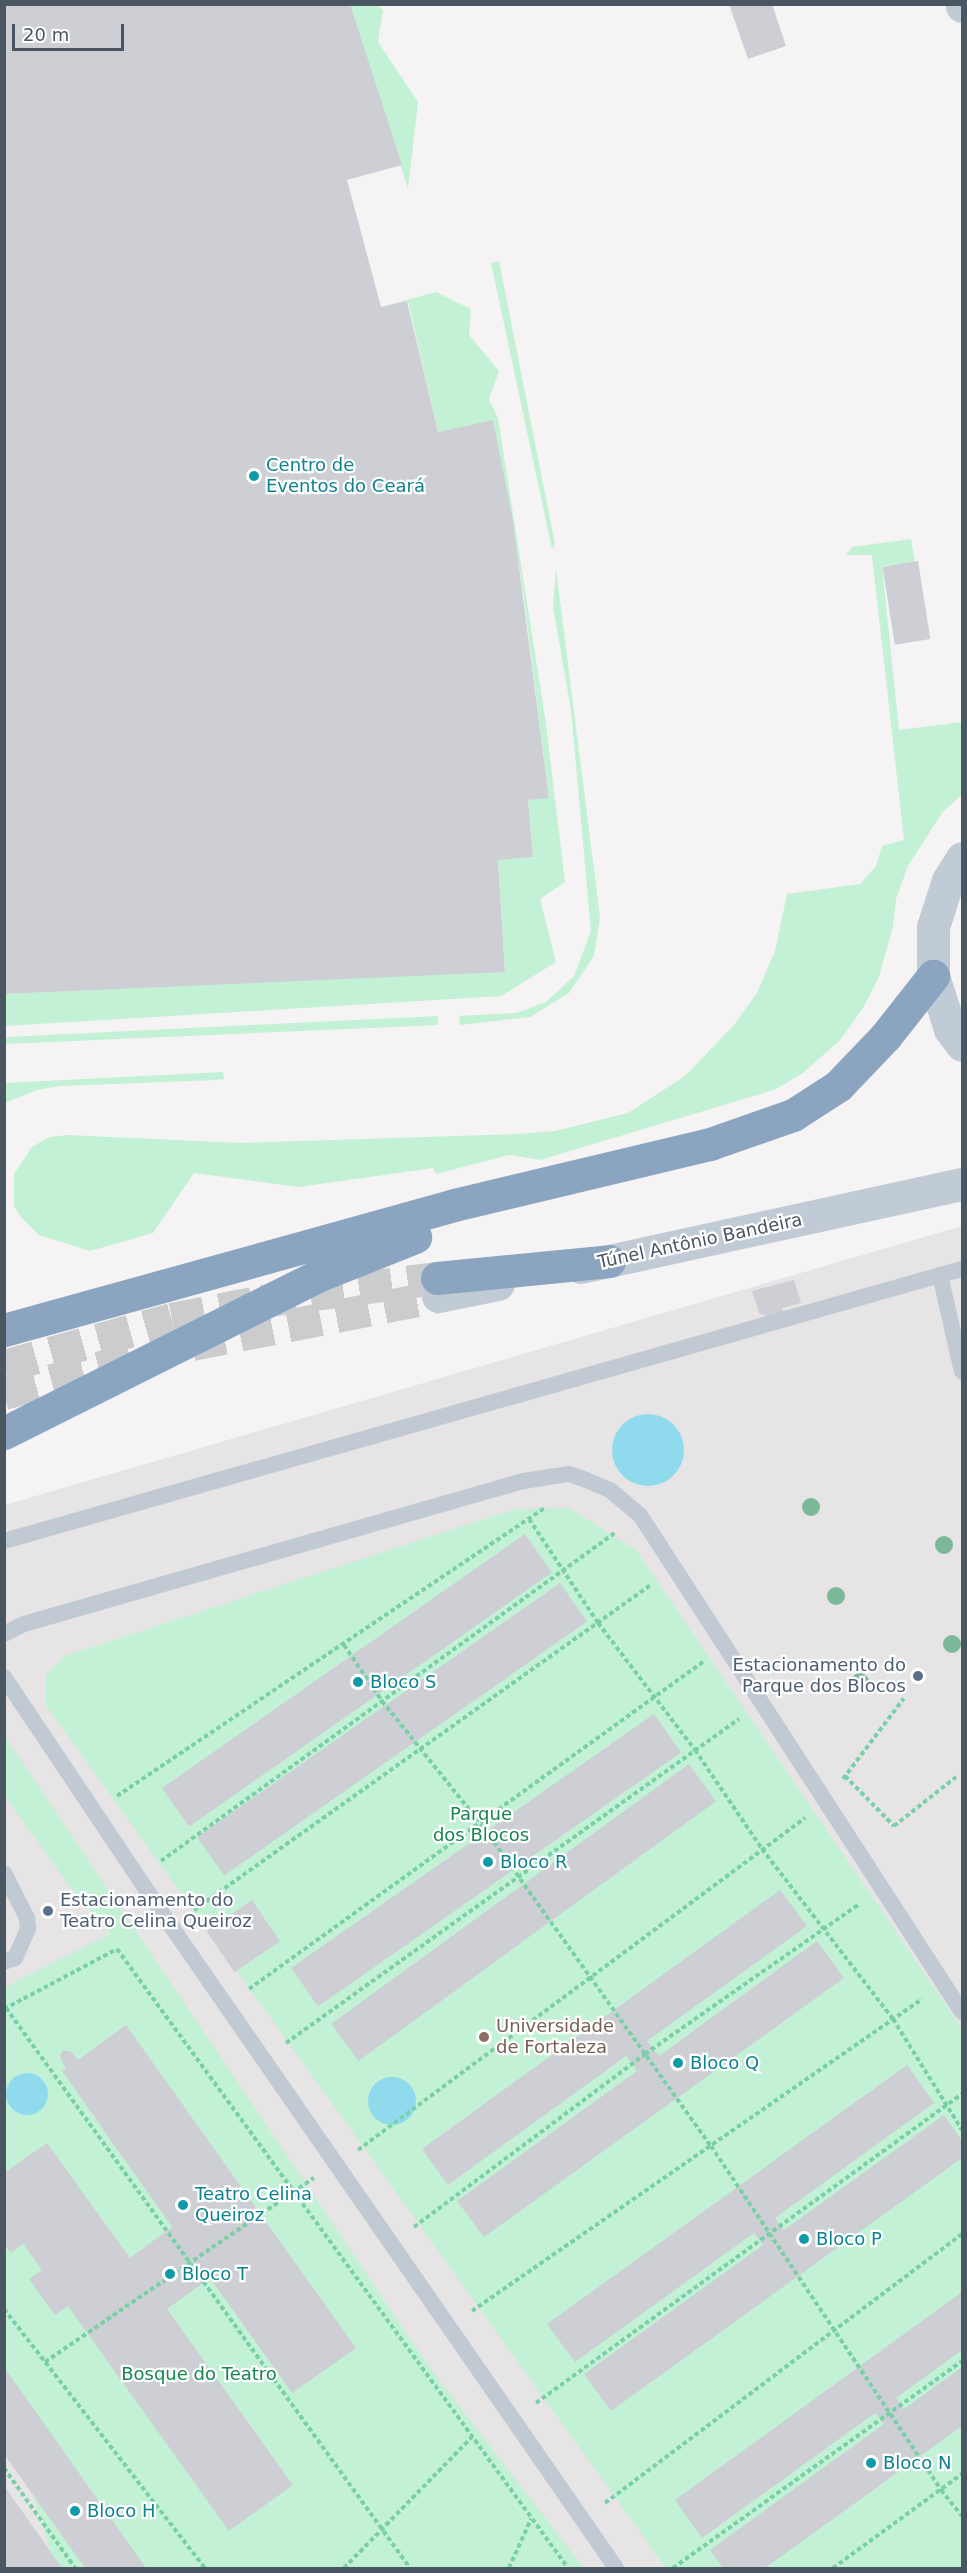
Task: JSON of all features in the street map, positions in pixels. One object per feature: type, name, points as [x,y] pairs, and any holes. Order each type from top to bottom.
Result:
[{"type":"highway","points":[[4,1330],[454,1205],[580,1177],[710,1144],[793,1115],[837,1086],[885,1037],[933,976]]},
{"type":"highway","points":[[4,1433],[390,1244],[467,1222],[580,1177]]},
{"type":"highway","points":[[437,1287],[609,1261]]},
{"type":"main road","points":[[963,858],[948,880],[933,927],[933,976],[950,1029],[963,1045]]},
{"type":"main road","name":"Túnel Antônio Bandeira","points":[[609,1261],[963,1184]]},
{"type":"lane","points":[[4,1541],[963,1269]]},
{"type":"lane","points":[[940,1275],[959,1345],[963,1372]]},
{"type":"lane","points":[[4,1634],[24,1624],[523,1481],[569,1474],[586,1480],[610,1490],[640,1515],[963,2012]]},
{"type":"lane","points":[[4,1677],[138,1878],[616,2568]]},
{"type":"lane","points":[[4,1873],[27,1918],[28,1929],[15,1958],[4,1962]]},
{"type":"path","points":[[94,1811],[344,1645],[586,1480]]},
{"type":"path","points":[[138,1878],[640,1515]]},
{"type":"path","points":[[529,1519],[598,1623],[656,1696],[762,1849],[826,1927],[893,2019],[963,2130]]},
{"type":"path","points":[[171,1926],[675,1568]]},
{"type":"path","points":[[344,1645],[382,1701],[482,1824],[517,1877],[711,2146],[941,2490],[963,2516]]},
{"type":"path","points":[[226,2005],[482,1824],[725,1646]]},
{"type":"path","points":[[337,2165],[826,1802],[904,1698]]},
{"type":"path","points":[[264,2059],[761,1702]]},
{"type":"path","points":[[845,1776],[894,1826],[956,1777]]},
{"type":"path","points":[[392,2244],[645,2054],[882,1888]]},
{"type":"path","points":[[410,2568],[5,2009],[117,1949],[568,2568]]},
{"type":"path","points":[[449,2327],[944,1984]]},
{"type":"path","points":[[513,2419],[963,2094]]},
{"type":"path","points":[[45,2362],[292,2190]]},
{"type":"path","points":[[582,2520],[963,2234]]},
{"type":"path","points":[[4,2309],[205,2568]]},
{"type":"path","points":[[673,2568],[963,2361]]},
{"type":"path","points":[[344,2568],[472,2436]]},
{"type":"path","points":[[4,2468],[75,2568]]},
{"type":"path","points":[[832,2568],[963,2475]]},
{"type":"path","points":[[509,2568],[531,2518]]},
{"type":"shaded area","name":"Universidade de Fortaleza","points":[[962,1226],[962,2568],[5,2568],[5,1505]]},
{"type":"green space","points":[[350,5],[377,5],[383,10],[378,42],[418,102],[408,189]]},
{"type":"green space","points":[[499,261],[555,544],[552,549],[491,263]]},
{"type":"green space","points":[[436,292],[471,309],[469,335],[499,371],[489,399],[498,418],[545,717],[565,882],[540,899],[556,962],[501,996],[5,1026],[5,994],[505,971],[498,860],[533,857],[528,800],[549,797],[522,584],[493,421],[438,432],[408,301],[381,307]]},
{"type":"green space","points":[[911,539],[915,562],[882,566],[899,730],[962,722],[962,794],[942,813],[908,866],[896,899],[893,926],[879,977],[863,1008],[840,1040],[803,1073],[774,1090],[540,1160],[509,1155],[436,1174],[433,1168],[299,1187],[194,1173],[153,1233],[90,1251],[39,1235],[20,1216],[14,1206],[14,1174],[32,1147],[50,1137],[67,1135],[241,1143],[555,1131],[628,1113],[685,1076],[734,1025],[757,993],[775,951],[787,894],[860,884],[876,866],[882,846],[904,840],[872,555],[846,555],[852,547]]},
{"type":"green space","points":[[556,569],[600,917],[594,956],[569,993],[530,1017],[460,1025],[459,1016],[517,1013],[546,1002],[574,976],[591,931],[571,710],[553,607]]},
{"type":"green space","points":[[438,1016],[438,1025],[5,1044],[7,1037]]},
{"type":"green space","points":[[223,1072],[224,1079],[216,1080],[60,1086],[37,1090],[5,1103],[5,1083]]},
{"type":"green space","name":"Parque dos Blocos","points":[[569,1508],[636,1550],[962,2029],[962,2568],[666,2568],[45,1704],[45,1676],[65,1656],[515,1509]]},
{"type":"green space","name":"Bosque do Teatro","points":[[4,1735],[430,2368],[584,2568],[56,2568],[5,2405],[5,1987],[110,1934],[71,1888],[5,1796]]},
{"type":"water","points":[[648,1414],[668,1420],[678,1430],[684,1450],[678,1470],[668,1480],[648,1486],[628,1480],[618,1470],[612,1450],[618,1430],[628,1420]]},
{"type":"water","points":[[27,2073],[42,2079],[48,2094],[42,2109],[27,2115],[12,2109],[6,2094],[12,2079]]},
{"type":"water","points":[[392,2077],[409,2084],[416,2101],[409,2118],[392,2125],[375,2118],[368,2101],[375,2084]]},
{"type":"building","name":"Centro de Eventos do Ceará","points":[[4,4],[350,4],[402,165],[347,180],[381,307],[407,301],[438,432],[493,420],[513,521],[549,798],[528,800],[533,857],[498,860],[505,972],[4,994]]},
{"type":"building","points":[[729,4],[772,4],[786,46],[748,59]]},
{"type":"building","points":[[918,561],[930,639],[895,645],[882,567]]},
{"type":"building","points":[[794,1280],[801,1303],[782,1308],[785,1317],[767,1321],[764,1314],[760,1315],[752,1291]]},
{"type":"building","name":"Bloco S","points":[[525,1534],[552,1573],[189,1827],[162,1788]]},
{"type":"building","points":[[560,1583],[587,1622],[224,1876],[197,1837]]},
{"type":"building","name":"Bloco R","points":[[654,1714],[681,1753],[318,2007],[291,1968]]},
{"type":"building","points":[[689,1764],[716,1801],[358,2061],[331,2024]]},
{"type":"building","name":"Bloco Q","points":[[780,1890],[807,1926],[647,2041],[659,2056],[817,1941],[844,1978],[484,2237],[457,2201],[637,2071],[626,2056],[448,2185],[422,2149]]},
{"type":"building","points":[[252,1900],[280,1941],[234,1972],[206,1931]]},
{"type":"building","name":"Bloco T","points":[[126,2025],[356,2348],[292,2393],[210,2278],[167,2309],[293,2485],[229,2531],[68,2306],[55,2315],[29,2279],[42,2270],[23,2244],[11,2253],[4,2245],[4,2173],[47,2143],[130,2258],[172,2227],[62,2071],[66,2069],[60,2057],[63,2050],[72,2052],[78,2060]]},
{"type":"building","name":"Bloco P","points":[[907,2065],[934,2103],[775,2218],[784,2230],[944,2115],[962,2141],[962,2158],[611,2411],[584,2374],[763,2245],[754,2233],[575,2362],[547,2324]]},
{"type":"building","name":"Bloco N","points":[[962,2292],[962,2350],[896,2398],[904,2409],[962,2367],[962,2426],[765,2568],[723,2568],[710,2550],[884,2424],[875,2413],[702,2538],[675,2500]]},
{"type":"building","name":"Bloco H","points":[[4,2367],[146,2568],[85,2568],[4,2454]]},
{"type":"building","name":"Bloco H","points":[[5,2487],[62,2568],[5,2568]]},
{"type":"tunnel","points":[[4,1366],[172,1319],[262,1301],[437,1278]]},
{"type":"tunnel","points":[[192,1344],[438,1296]]},
{"type":"tunnel","points":[[4,1393],[139,1357]]},
{"type":"place","name":"Centro de Eventos do Ceará","points":[[254,476]]},
{"type":"place","name":"Estacionamento do Parque dos Blocos","points":[[918,1676]]},
{"type":"place","name":"Bloco S","points":[[358,1682]]},
{"type":"place","name":"Bloco R","points":[[488,1862]]},
{"type":"place","name":"Estacionamento do Teatro Celina Queiroz","points":[[48,1911]]},
{"type":"place","name":"Universidade de Fortaleza","points":[[484,2037]]},
{"type":"place","name":"Bloco Q","points":[[678,2063]]},
{"type":"place","name":"Teatro Celina Queiroz","points":[[183,2205]]},
{"type":"place","name":"Bloco P","points":[[804,2239]]},
{"type":"place","name":"Bloco T","points":[[170,2274]]},
{"type":"place","name":"Bloco N","points":[[871,2463]]},
{"type":"place","name":"Bloco H","points":[[75,2511]]}]
